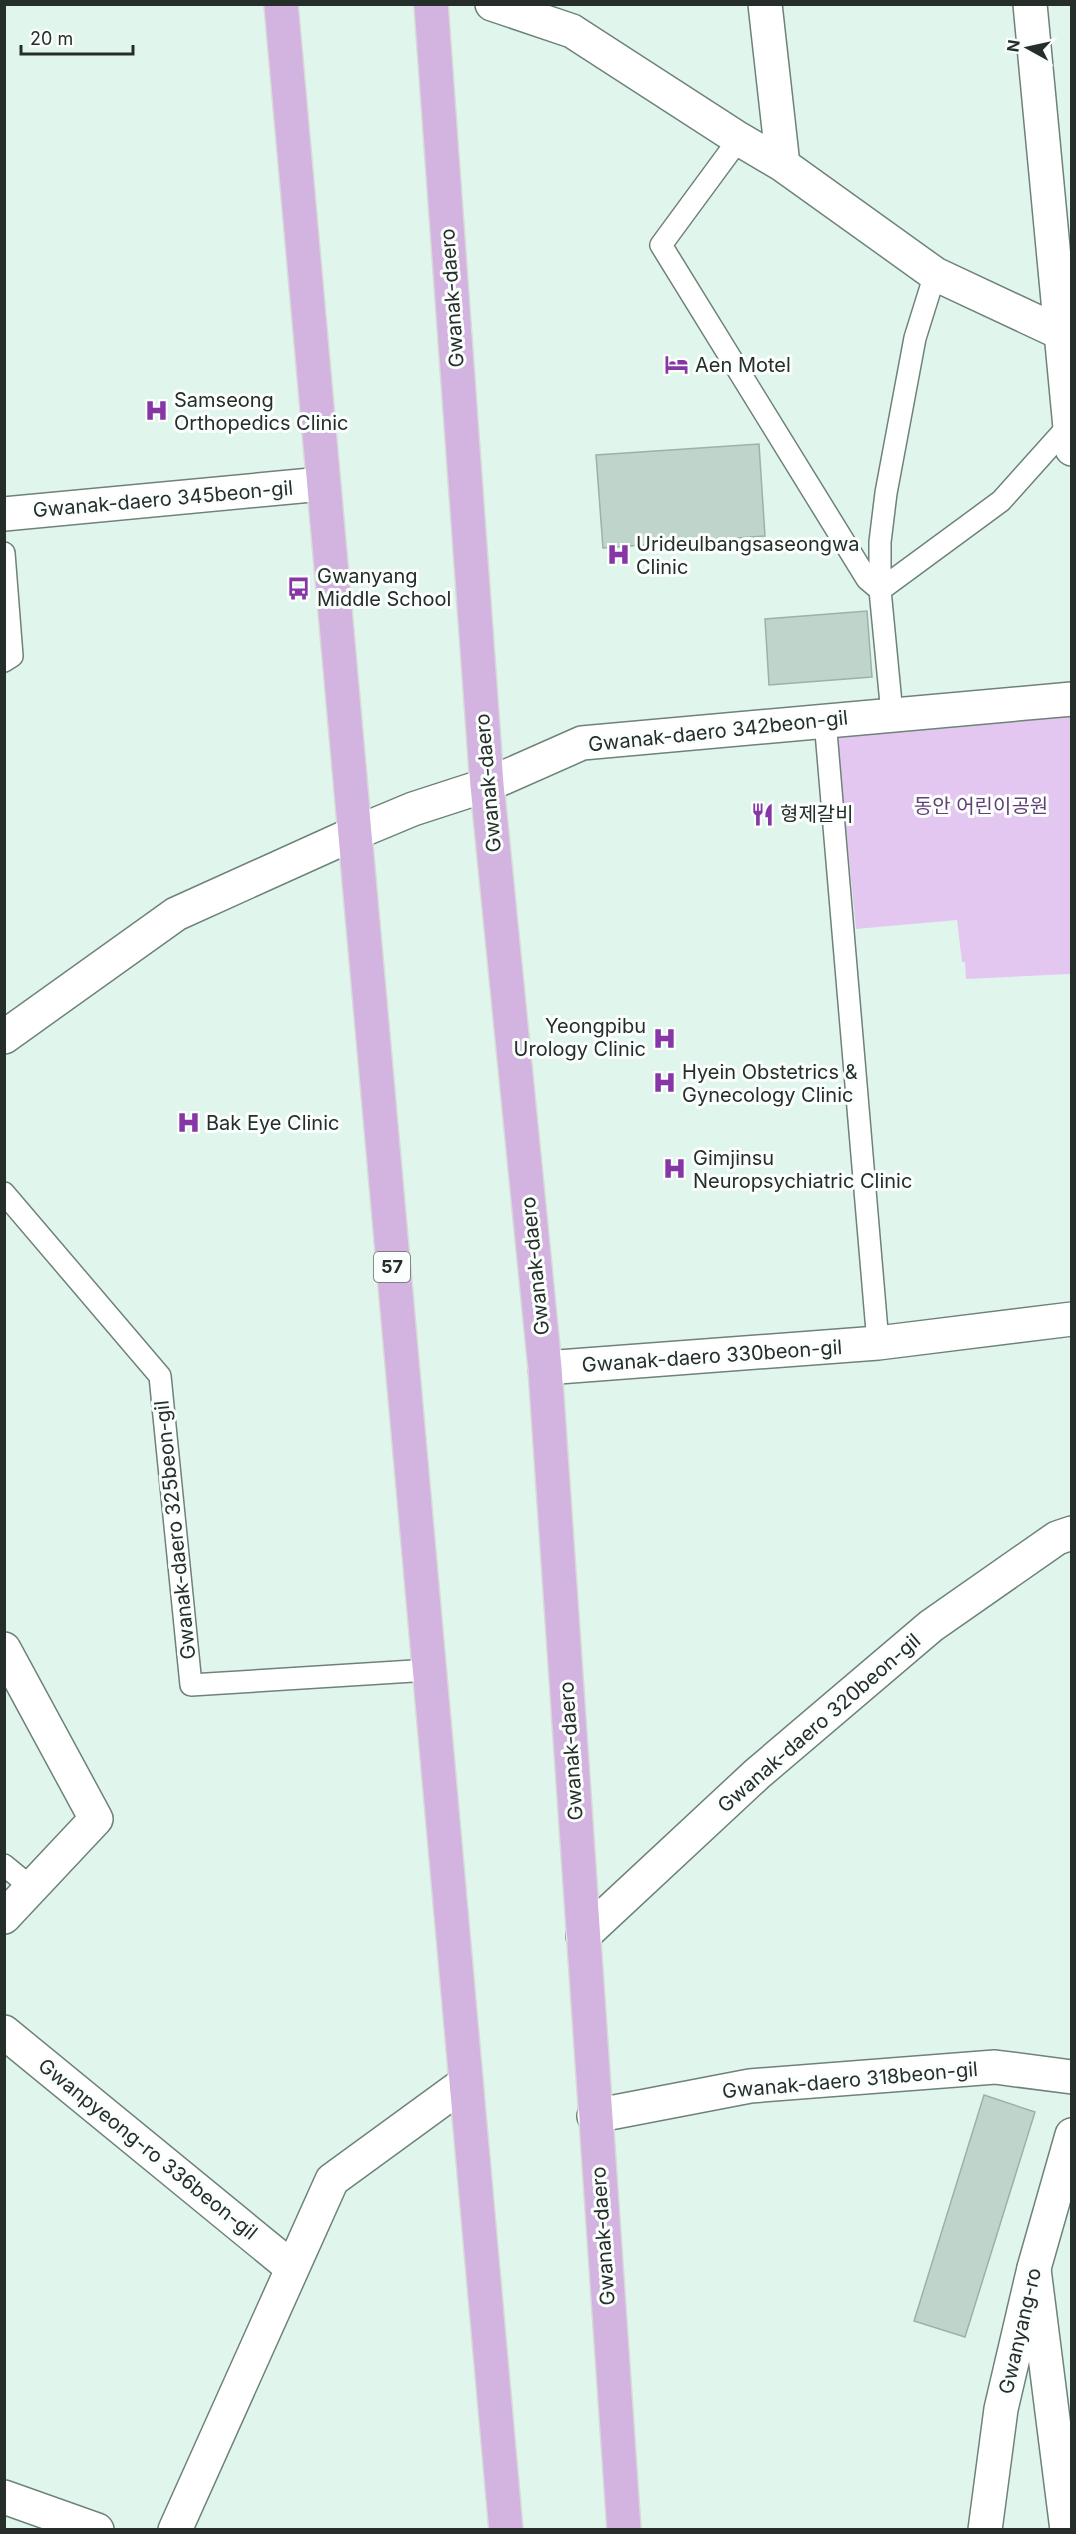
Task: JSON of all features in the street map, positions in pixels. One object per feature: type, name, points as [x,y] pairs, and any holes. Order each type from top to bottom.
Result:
[{"type":"main road","name":"57","points":[[280,4],[506,2529]]},
{"type":"main road","name":"Gwanak-daero","points":[[430,4],[487,785],[545,1368],[594,2116],[624,2529]]},
{"type":"street","points":[[492,4],[572,31],[783,165],[935,274],[1061,333]]},
{"type":"street","points":[[765,4],[783,165]]},
{"type":"street","points":[[1030,4],[1071,433]]},
{"type":"street","name":"Gwanak-daero 345beon-gil","points":[[4,514],[322,484]]},
{"type":"street","name":"Gwanak-daero 342beon-gil","points":[[4,1037],[176,914],[412,809],[487,785],[582,743],[1071,699]]},
{"type":"street","name":"Gwanak-daero 330beon-gil","points":[[545,1368],[878,1343],[1071,1320]]},
{"type":"street","name":"Gwanak-daero 320beon-gil","points":[[584,1936],[757,1774],[931,1626],[1057,1538],[1071,1533]]},
{"type":"street","points":[[4,1649],[96,1819],[4,1917]]},
{"type":"street","name":"Gwanpyeong-ro 336beon-gil","points":[[4,2032],[291,2267]]},
{"type":"street","name":"Gwanak-daero 318beon-gil","points":[[594,2116],[750,2086],[994,2067],[1071,2077]]},
{"type":"street","points":[[175,2529],[332,2180],[465,2083]]},
{"type":"street","name":"Gwanyang-ro","points":[[985,2529],[1001,2409],[1034,2268],[1071,2135]]},
{"type":"street","points":[[1034,2268],[1067,2529]]},
{"type":"street","points":[[4,2497],[97,2529]]},
{"type":"lane","points":[[739,139],[661,246],[867,579],[880,590]]},
{"type":"lane","points":[[892,714],[880,590],[880,542],[886,493],[915,338],[935,274]]},
{"type":"lane","points":[[880,590],[1000,501],[1071,433]]},
{"type":"lane","points":[[4,553],[12,656],[4,661]]},
{"type":"lane","points":[[825,720],[878,1343]]},
{"type":"lane","name":"Gwanak-daero 325beon-gil","points":[[4,1193],[160,1376],[191,1685],[429,1670]]},
{"type":"lane","points":[[4,1865],[32,1888]]},
{"type":"green space","name":"동안 어린이공원","points":[[1071,709],[1071,974],[966,979],[957,920],[856,929],[837,737],[849,725]]},
{"type":"building","points":[[759,444],[765,536],[603,548],[596,455]]},
{"type":"building","points":[[867,611],[872,677],[769,685],[765,619]]},
{"type":"building","points":[[984,2095],[1035,2112],[965,2337],[914,2321]]},
{"type":"place","name":"Aen Motel","points":[[677,365]]},
{"type":"place","name":"Samseong Orthopedics Clinic","points":[[156,411]]},
{"type":"place","name":"Urideulbangsaseongwa Clinic","points":[[618,555]]},
{"type":"place","name":"Gwanyang Middle School","points":[[299,588]]},
{"type":"place","name":"형제갈비","points":[[762,814]]},
{"type":"place","name":"Yeongpibu Urology Clinic","points":[[664,1038]]},
{"type":"place","name":"Hyein Obstetrics & Gynecology Clinic","points":[[664,1083]]},
{"type":"place","name":"Bak Eye Clinic","points":[[188,1123]]},
{"type":"place","name":"Gimjinsu Neuropsychiatric Clinic","points":[[675,1169]]}]
